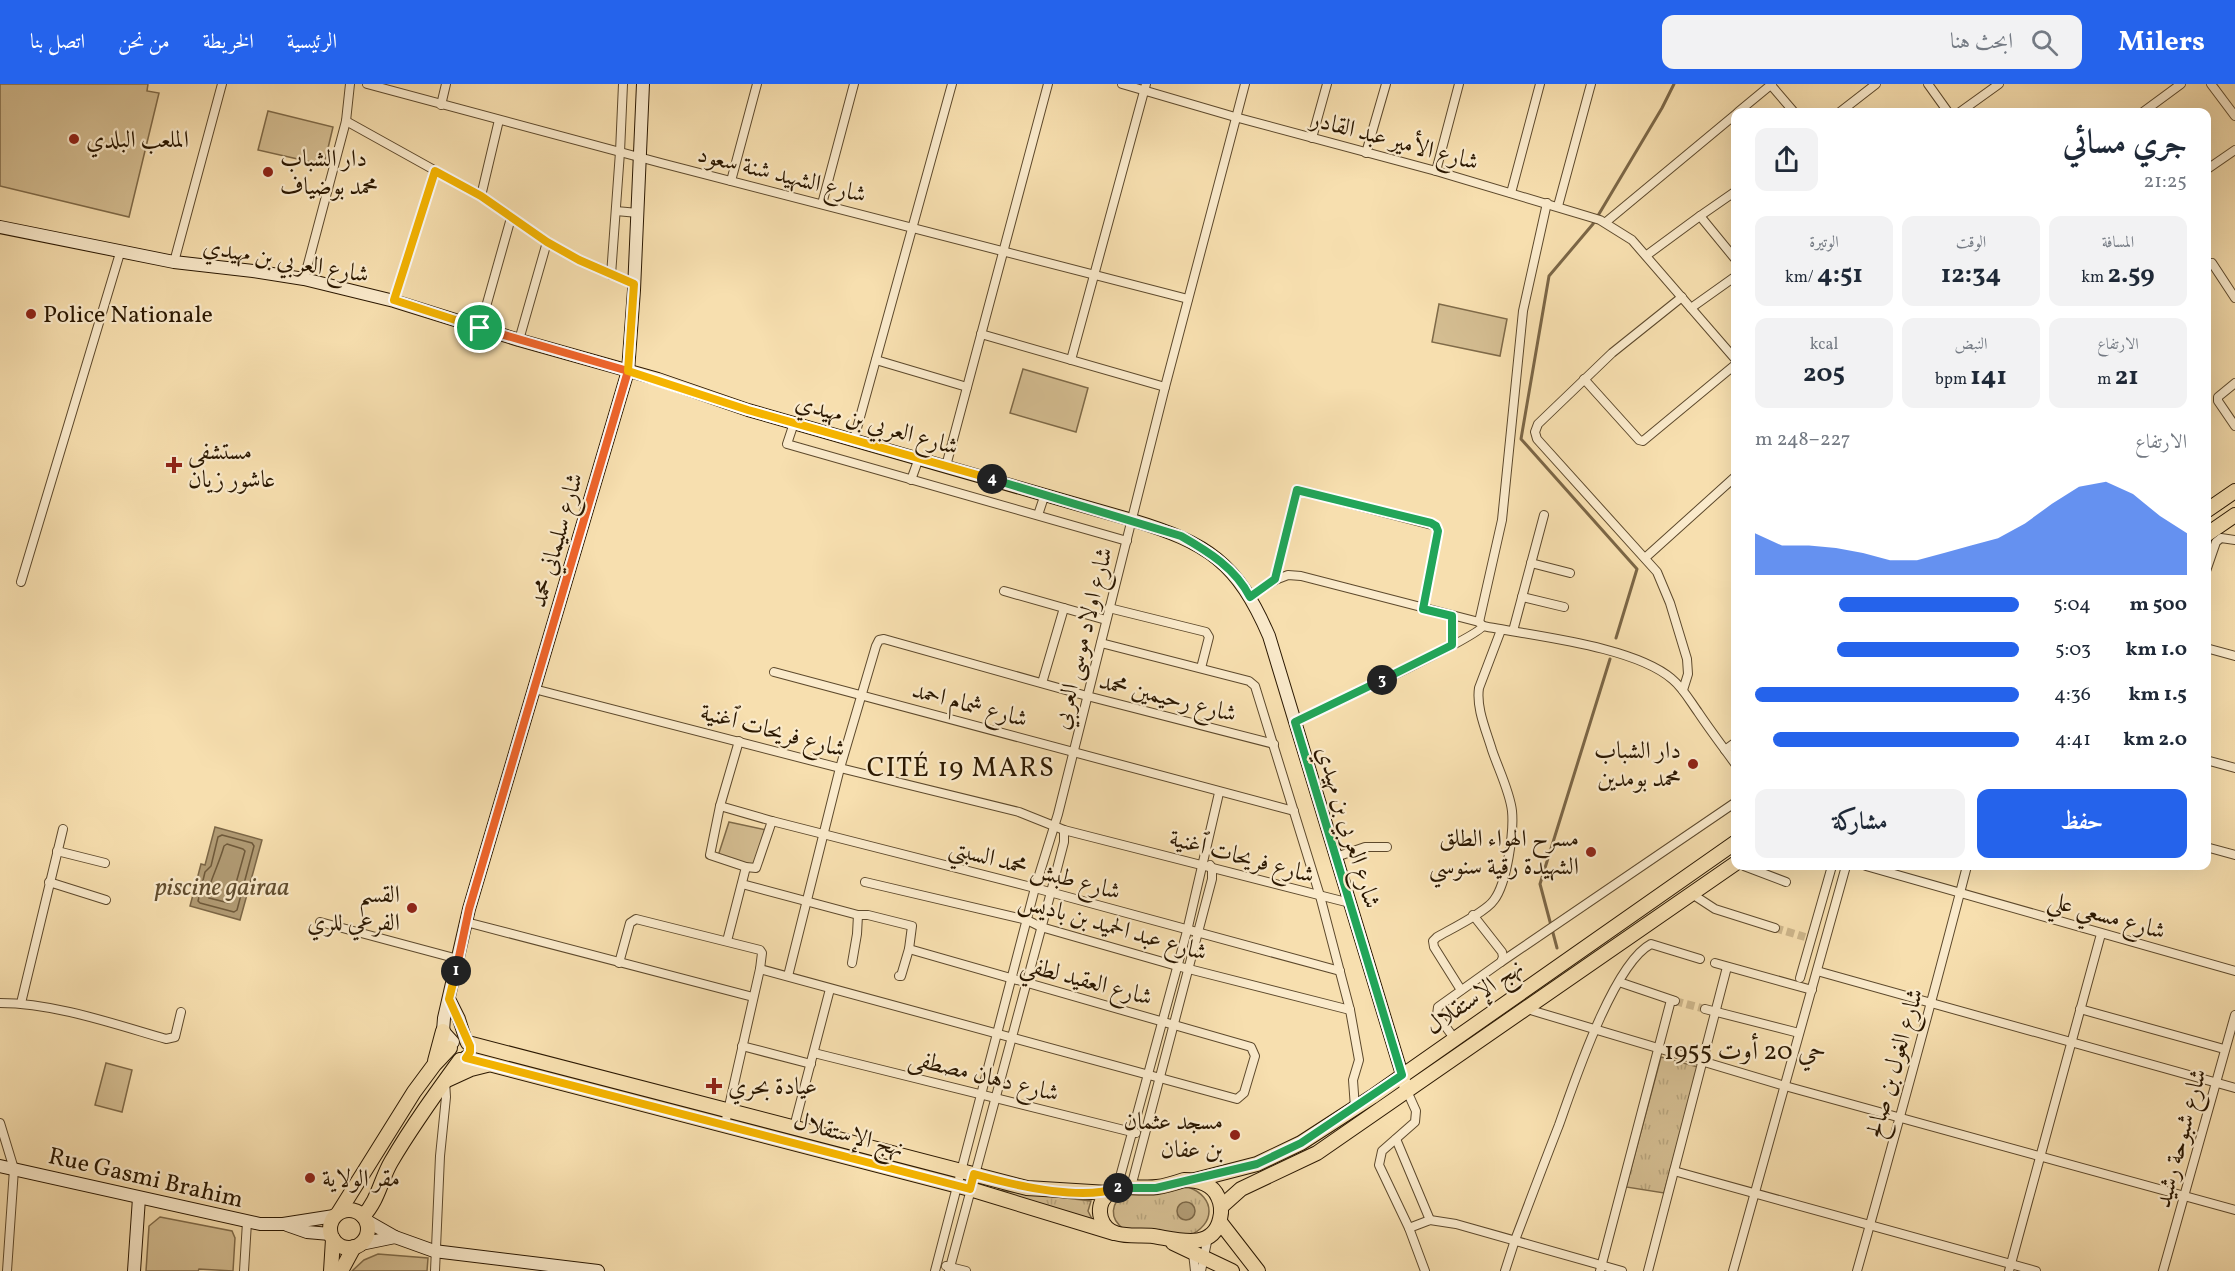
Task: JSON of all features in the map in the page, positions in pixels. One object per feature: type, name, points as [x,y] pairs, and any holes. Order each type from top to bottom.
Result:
[{"type":"main road","points":[[2211,508],[2235,491]]},
{"type":"main road","points":[[2211,532],[2235,515]]},
{"type":"main road","name":"نهج الإستقلال","points":[[459,1044],[727,1109],[1027,1188],[1156,1188],[1257,1164],[1301,1143],[1731,845]]},
{"type":"main road","name":"نهج الإستقلال","points":[[1222,1206],[1241,1190],[1317,1153],[1731,867]]},
{"type":"main road","points":[[434,1065],[443,1031]]},
{"type":"main road","points":[[341,1271],[368,1233],[365,1218],[388,1167],[406,1135],[463,1059],[454,1057],[459,1044]]},
{"type":"main road","points":[[331,1271],[330,1228],[340,1210],[414,1092],[434,1065],[459,1044]]},
{"type":"main road","name":"نهج الإستقلال","points":[[463,1059],[500,1065],[653,1107],[725,1124],[964,1188],[1114,1233],[1196,1242],[1208,1237]]},
{"type":"main road","points":[[445,1081],[471,1068],[500,1065]]},
{"type":"main road","points":[[1195,1180],[1207,1184],[1216,1193],[1222,1206],[1220,1222],[1208,1237]]},
{"type":"main road","points":[[1114,1233],[1106,1228],[1101,1220],[1100,1211],[1102,1201],[1118,1189]]},
{"type":"main road","points":[[340,1210],[349,1209],[365,1218]]},
{"type":"main road","points":[[1220,1222],[1258,1271]]},
{"type":"main road","points":[[332,1237],[342,1247],[358,1245]]},
{"type":"main road","points":[[1163,1238],[1200,1261],[1224,1270]]},
{"type":"street","points":[[174,262],[222,84]]},
{"type":"street","points":[[304,279],[346,121],[350,84]]},
{"type":"street","name":"شارع الشهيد شنة سعود","points":[[367,84],[641,158],[1188,299]]},
{"type":"street","points":[[441,105],[446,84]]},
{"type":"street","points":[[611,275],[623,84]]},
{"type":"street","name":"شارع سليماني محمد","points":[[443,1031],[466,922],[628,371],[641,158],[643,84]]},
{"type":"street","points":[[731,181],[757,84]]},
{"type":"street","points":[[822,204],[854,84]]},
{"type":"street","points":[[854,440],[952,84]]},
{"type":"street","points":[[946,466],[1048,84]]},
{"type":"street","name":"شارع الأمير عبد القادر","points":[[1122,84],[1145,87],[1236,117],[1511,192],[1603,221],[1632,240],[1647,255],[1731,356]]},
{"type":"street","name":"شارع اولاد موسى العربي","points":[[969,1172],[982,1094],[997,1034],[1035,888],[1054,826],[1165,387],[1245,84]]},
{"type":"street","points":[[1312,138],[1327,84]]},
{"type":"street","points":[[1366,153],[1386,84]]},
{"type":"street","points":[[1436,171],[1459,84]]},
{"type":"street","points":[[1511,192],[1540,84]]},
{"type":"street","points":[[1558,206],[1590,84]]},
{"type":"street","points":[[1743,108],[1771,84],[1791,108]]},
{"type":"street","points":[[1845,108],[1876,84]]},
{"type":"street","points":[[1928,84],[1945,108]]},
{"type":"street","points":[[1966,108],[1999,84]]},
{"type":"street","points":[[2148,108],[2181,84]]},
{"type":"street","points":[[2211,84],[2235,116]]},
{"type":"street","points":[[1071,360],[1145,87]]},
{"type":"street","points":[[1603,221],[1731,118]]},
{"type":"street","points":[[481,196],[499,120]]},
{"type":"street","points":[[346,121],[481,196],[547,242],[611,275],[634,284]]},
{"type":"street","points":[[2211,167],[2235,150]]},
{"type":"street","points":[[394,300],[435,171]]},
{"type":"street","points":[[1647,255],[1731,196]]},
{"type":"street","points":[[1295,722],[1480,631],[1502,520],[1523,311],[1546,203]]},
{"type":"street","points":[[616,211],[638,213]]},
{"type":"street","points":[[1700,216],[1731,254]]},
{"type":"street","points":[[480,328],[511,218]]},
{"type":"street","name":"شارع العربي بن مهيدي","points":[[0,226],[120,253],[304,279],[394,300],[794,423],[1132,519],[1181,536],[1207,551],[1226,566],[1250,597],[1269,636],[1407,1091]]},
{"type":"street","points":[[519,340],[547,242]]},
{"type":"street","points":[[21,582],[120,253]]},
{"type":"street","points":[[2212,263],[2235,298]]},
{"type":"street","points":[[1691,308],[1731,280]]},
{"type":"street","points":[[1682,297],[1612,353],[1538,424],[1535,432],[1538,440],[1657,572],[1670,603],[1687,659],[1688,674],[1683,690]]},
{"type":"street","points":[[981,334],[1165,387]]},
{"type":"street","points":[[876,360],[967,387]]},
{"type":"street","points":[[1584,379],[1639,440],[1643,441],[1731,366]]},
{"type":"street","points":[[2235,383],[2218,397],[2218,401],[2232,416],[2235,426]]},
{"type":"street","points":[[794,423],[787,444],[1127,541]]},
{"type":"street","points":[[911,480],[919,458]]},
{"type":"street","points":[[1645,558],[1731,481]]},
{"type":"street","points":[[1275,579],[1297,490],[1436,526],[1438,531],[1423,609]]},
{"type":"street","points":[[1038,515],[1045,494]]},
{"type":"street","points":[[1513,631],[1544,515]]},
{"type":"street","points":[[2211,556],[2216,542],[2222,538],[2235,540]]},
{"type":"street","points":[[1531,563],[1570,573]]},
{"type":"street","points":[[1250,597],[1275,579],[1288,575],[1301,576],[1501,630],[1577,643],[1633,659],[1655,668],[1672,679],[1683,690],[1731,758]]},
{"type":"street","points":[[1004,591],[1106,620]]},
{"type":"street","points":[[1522,597],[1564,607]]},
{"type":"street","points":[[1042,683],[1064,608]]},
{"type":"street","points":[[1109,608],[1208,634],[1201,668]]},
{"type":"street","points":[[1452,616],[1452,645]]},
{"type":"street","points":[[1461,990],[1434,947],[1433,941],[1487,908],[1495,900],[1502,884],[1512,826],[1512,809],[1486,730],[1478,696],[1479,687],[1501,630]]},
{"type":"street","name":"شارع رحيمين محمد","points":[[863,695],[876,646],[879,640],[884,639],[1087,696],[1274,744]]},
{"type":"street","points":[[1101,643],[1253,683],[1320,896],[1350,1010],[1359,1060],[1353,1080],[1354,1108]]},
{"type":"street","points":[[2211,649],[2235,656]]},
{"type":"street","name":"شارع شمام احمد","points":[[774,672],[1294,811]]},
{"type":"street","name":"شارع فريحات ٱغنية","points":[[534,689],[1019,812],[1064,830],[1203,861],[1212,868],[1350,903]]},
{"type":"street","points":[[788,976],[840,768],[863,695]]},
{"type":"street","points":[[739,741],[720,807],[710,855],[746,867],[758,867],[772,822]]},
{"type":"street","points":[[1725,750],[1731,746]]},
{"type":"street","points":[[2211,761],[2235,768]]},
{"type":"street","points":[[1118,1189],[1187,931],[1219,792]]},
{"type":"street","points":[[1454,1038],[1437,1015],[1438,1007],[1731,805]]},
{"type":"street","name":"شارع طبش محمد السبتي","points":[[720,807],[1051,892],[1340,971]]},
{"type":"street","points":[[21,1003],[63,829]]},
{"type":"street","name":"شارع اولاد موسى العربي","points":[[937,1267],[995,1097],[1064,842],[1064,830]]},
{"type":"street","points":[[1336,857],[1365,847],[1387,847]]},
{"type":"street","points":[[2211,848],[2235,855]]},
{"type":"street","points":[[57,851],[105,863]]},
{"type":"street","points":[[727,940],[746,867]]},
{"type":"street","points":[[1118,1189],[1144,1135],[1198,934],[1212,879],[1212,868]]},
{"type":"street","points":[[1754,870],[1786,882]]},
{"type":"street","points":[[1800,978],[1808,938],[1831,870]]},
{"type":"street","points":[[1733,1271],[1845,870]]},
{"type":"street","name":"شارع مسعي علي","points":[[1879,870],[2235,970]]},
{"type":"street","name":"شارع الغول بن صالح","points":[[1857,1271],[1898,1117],[1932,1003],[1966,870]]},
{"type":"street","points":[[49,882],[106,900]]},
{"type":"street","name":"شارع عبد الحميد بن باديس","points":[[865,882],[1027,920],[1041,927],[1177,966],[1350,1010]]},
{"type":"street","points":[[742,885],[807,903],[912,926],[909,949],[901,976],[899,976]]},
{"type":"street","points":[[1692,894],[1715,909],[1775,928]]},
{"type":"street","points":[[852,963],[858,915]]},
{"type":"street","points":[[1473,915],[1502,952],[1501,962]]},
{"type":"street","points":[[619,963],[630,924],[636,919],[727,940],[760,950],[762,953],[725,1124]]},
{"type":"street","points":[[320,922],[458,959]]},
{"type":"street","points":[[466,922],[753,997]]},
{"type":"street","points":[[2010,1268],[2101,934]]},
{"type":"street","points":[[1505,1271],[1594,1030],[1619,982],[1636,956],[1651,944],[1700,958]]},
{"type":"street","name":"شارع العقيد لطفي","points":[[909,949],[1251,1047],[1254,1051],[1255,1056],[1244,1093],[1238,1099],[1160,1078]]},
{"type":"street","points":[[1715,963],[1812,990]]},
{"type":"street","points":[[1648,1271],[1703,1061],[1710,1010],[1727,967]]},
{"type":"street","points":[[760,969],[830,990],[1160,1078]]},
{"type":"street","points":[[1817,971],[2235,1088]]},
{"type":"street","points":[[1601,1268],[1658,1048],[1673,1000],[1619,982]]},
{"type":"street","points":[[794,1127],[830,990]]},
{"type":"street","points":[[449,999],[459,1020],[459,1044]]},
{"type":"street","points":[[0,1003],[21,1003],[96,1019],[166,1039],[175,1037],[181,1012]]},
{"type":"street","points":[[1527,1009],[1785,1086],[2235,1210]]},
{"type":"street","points":[[2080,1009],[2224,1049]]},
{"type":"street","points":[[1710,1010],[1799,1033]]},
{"type":"street","name":"شارع شبوحة رشيد","points":[[2163,1271],[2235,1015]]},
{"type":"street","points":[[443,1031],[459,1044]]},
{"type":"street","points":[[742,1046],[812,1064]]},
{"type":"street","name":"شارع دهان مصطفى","points":[[814,1053],[1144,1135]]},
{"type":"street","points":[[435,1271],[434,1251],[446,1097],[445,1081]]},
{"type":"street","points":[[1407,1091],[1416,1111],[1415,1122],[1382,1151],[1379,1165],[1409,1228],[1425,1271]]},
{"type":"street","points":[[0,1123],[15,1169],[7,1271]]},
{"type":"street","points":[[1396,1139],[1430,1220]]},
{"type":"street","name":"Rue Gasmi Brahim","points":[[0,1166],[247,1222],[283,1224],[332,1237]]},
{"type":"street","points":[[1674,1171],[1870,1225],[2010,1268],[2036,1271]]},
{"type":"street","name":"شارع اولاد موسى العربي","points":[[950,1269],[964,1188]]},
{"type":"street","points":[[134,1271],[139,1198]]},
{"type":"street","name":"Rue Gasmi Brahim","points":[[283,1224],[340,1210]]},
{"type":"street","points":[[365,1218],[394,1237],[434,1251],[598,1271]]},
{"type":"street","points":[[1409,1228],[1430,1220],[1456,1224],[1515,1240],[1601,1268],[1622,1271]]},
{"type":"street","points":[[244,1271],[247,1222]]},
{"type":"street","points":[[358,1245],[394,1237]]},
{"type":"street","points":[[1195,1271],[1208,1237]]},
{"type":"street","points":[[937,1267],[966,1271]]},
{"type":"green space","name":"الملعب البلدي","points":[[0,84],[148,84],[147,91],[159,93],[129,217],[0,186]]},
{"type":"green space","points":[[268,111],[333,127],[324,165],[258,150]]},
{"type":"green space","points":[[1439,304],[1507,319],[1500,356],[1432,342]]},
{"type":"green space","points":[[1023,369],[1088,388],[1076,432],[1010,413]]},
{"type":"green space","points":[[729,822],[766,830],[754,865],[718,856]]},
{"type":"green space","points":[[1661,1057],[1698,1067],[1664,1193],[1626,1187]]},
{"type":"green space","points":[[106,1063],[132,1070],[122,1112],[95,1105]]},
{"type":"green space","points":[[1188,1187],[1204,1197],[1209,1211],[1204,1225],[1188,1236],[1124,1229],[1114,1216],[1114,1206],[1126,1194]]},
{"type":"green space","points":[[980,1188],[1091,1201],[1088,1211],[1093,1221]]},
{"type":"green space","points":[[160,1217],[232,1231],[235,1238],[233,1271],[199,1269],[198,1271],[146,1271],[149,1226]]},
{"type":"green space","points":[[378,1254],[428,1258],[427,1271],[352,1271],[364,1260]]},
{"type":"water","name":"piscine gairaa","points":[[215,827],[262,840],[240,920],[190,906],[201,864],[205,865]]},
{"type":"water","points":[[1182,1202],[1190,1202],[1195,1207],[1193,1218],[1182,1220],[1177,1215],[1177,1207]]},
{"type":"waterway","points":[[1616,638],[1637,569],[1521,439],[1549,276],[1593,224],[1674,84]]},
{"type":"waterway","points":[[1557,948],[1540,884],[1610,659]]},
{"type":"tunnel","points":[[1775,928],[1805,937]]},
{"type":"tunnel","points":[[1675,1001],[1705,1009]]},
{"type":"place","name":"الملعب البلدي","points":[[74,139]]},
{"type":"place","name":"دار الشباب محمد بوضياف","points":[[268,172]]},
{"type":"place","name":"Police Nationale","points":[[31,314]]},
{"type":"place","name":"مستشفى عاشور زيان","points":[[174,465]]},
{"type":"place","name":"دار الشباب محمد بومدين","points":[[1693,764]]},
{"type":"place","name":"مسرح الهواء الطلق الشهيدة رقية سنوسي","points":[[1591,852]]},
{"type":"place","name":"القسم الفرعي للري","points":[[412,908]]},
{"type":"place","name":"عيادة بحري","points":[[714,1086]]},
{"type":"place","name":"مسجد عثمان بن عفان","points":[[1235,1135]]},
{"type":"place","name":"مقر الولاية","points":[[310,1178]]},
{"type":"district","name":"CITÉ 19 MARS","points":[[961,767]]},
{"type":"district","name":"حي 20 أوت 1955","points":[[1745,1050]]},
{"type":"route","points":[[480,328],[394,300],[435,171],[481,196],[547,242],[579,260],[634,284],[628,371],[748,410],[1155,526],[1181,536],[1207,551],[1226,566],[1250,597],[1275,579],[1297,490],[1436,526],[1438,531],[1423,609],[1452,616],[1452,645],[1295,722],[1402,1075],[1301,1143],[1257,1164],[1156,1188],[1117,1188],[1108,1193],[1027,1188],[974,1174],[970,1189],[466,1058],[470,1052],[470,1046],[449,999],[469,909],[628,371],[480,328]]}]
